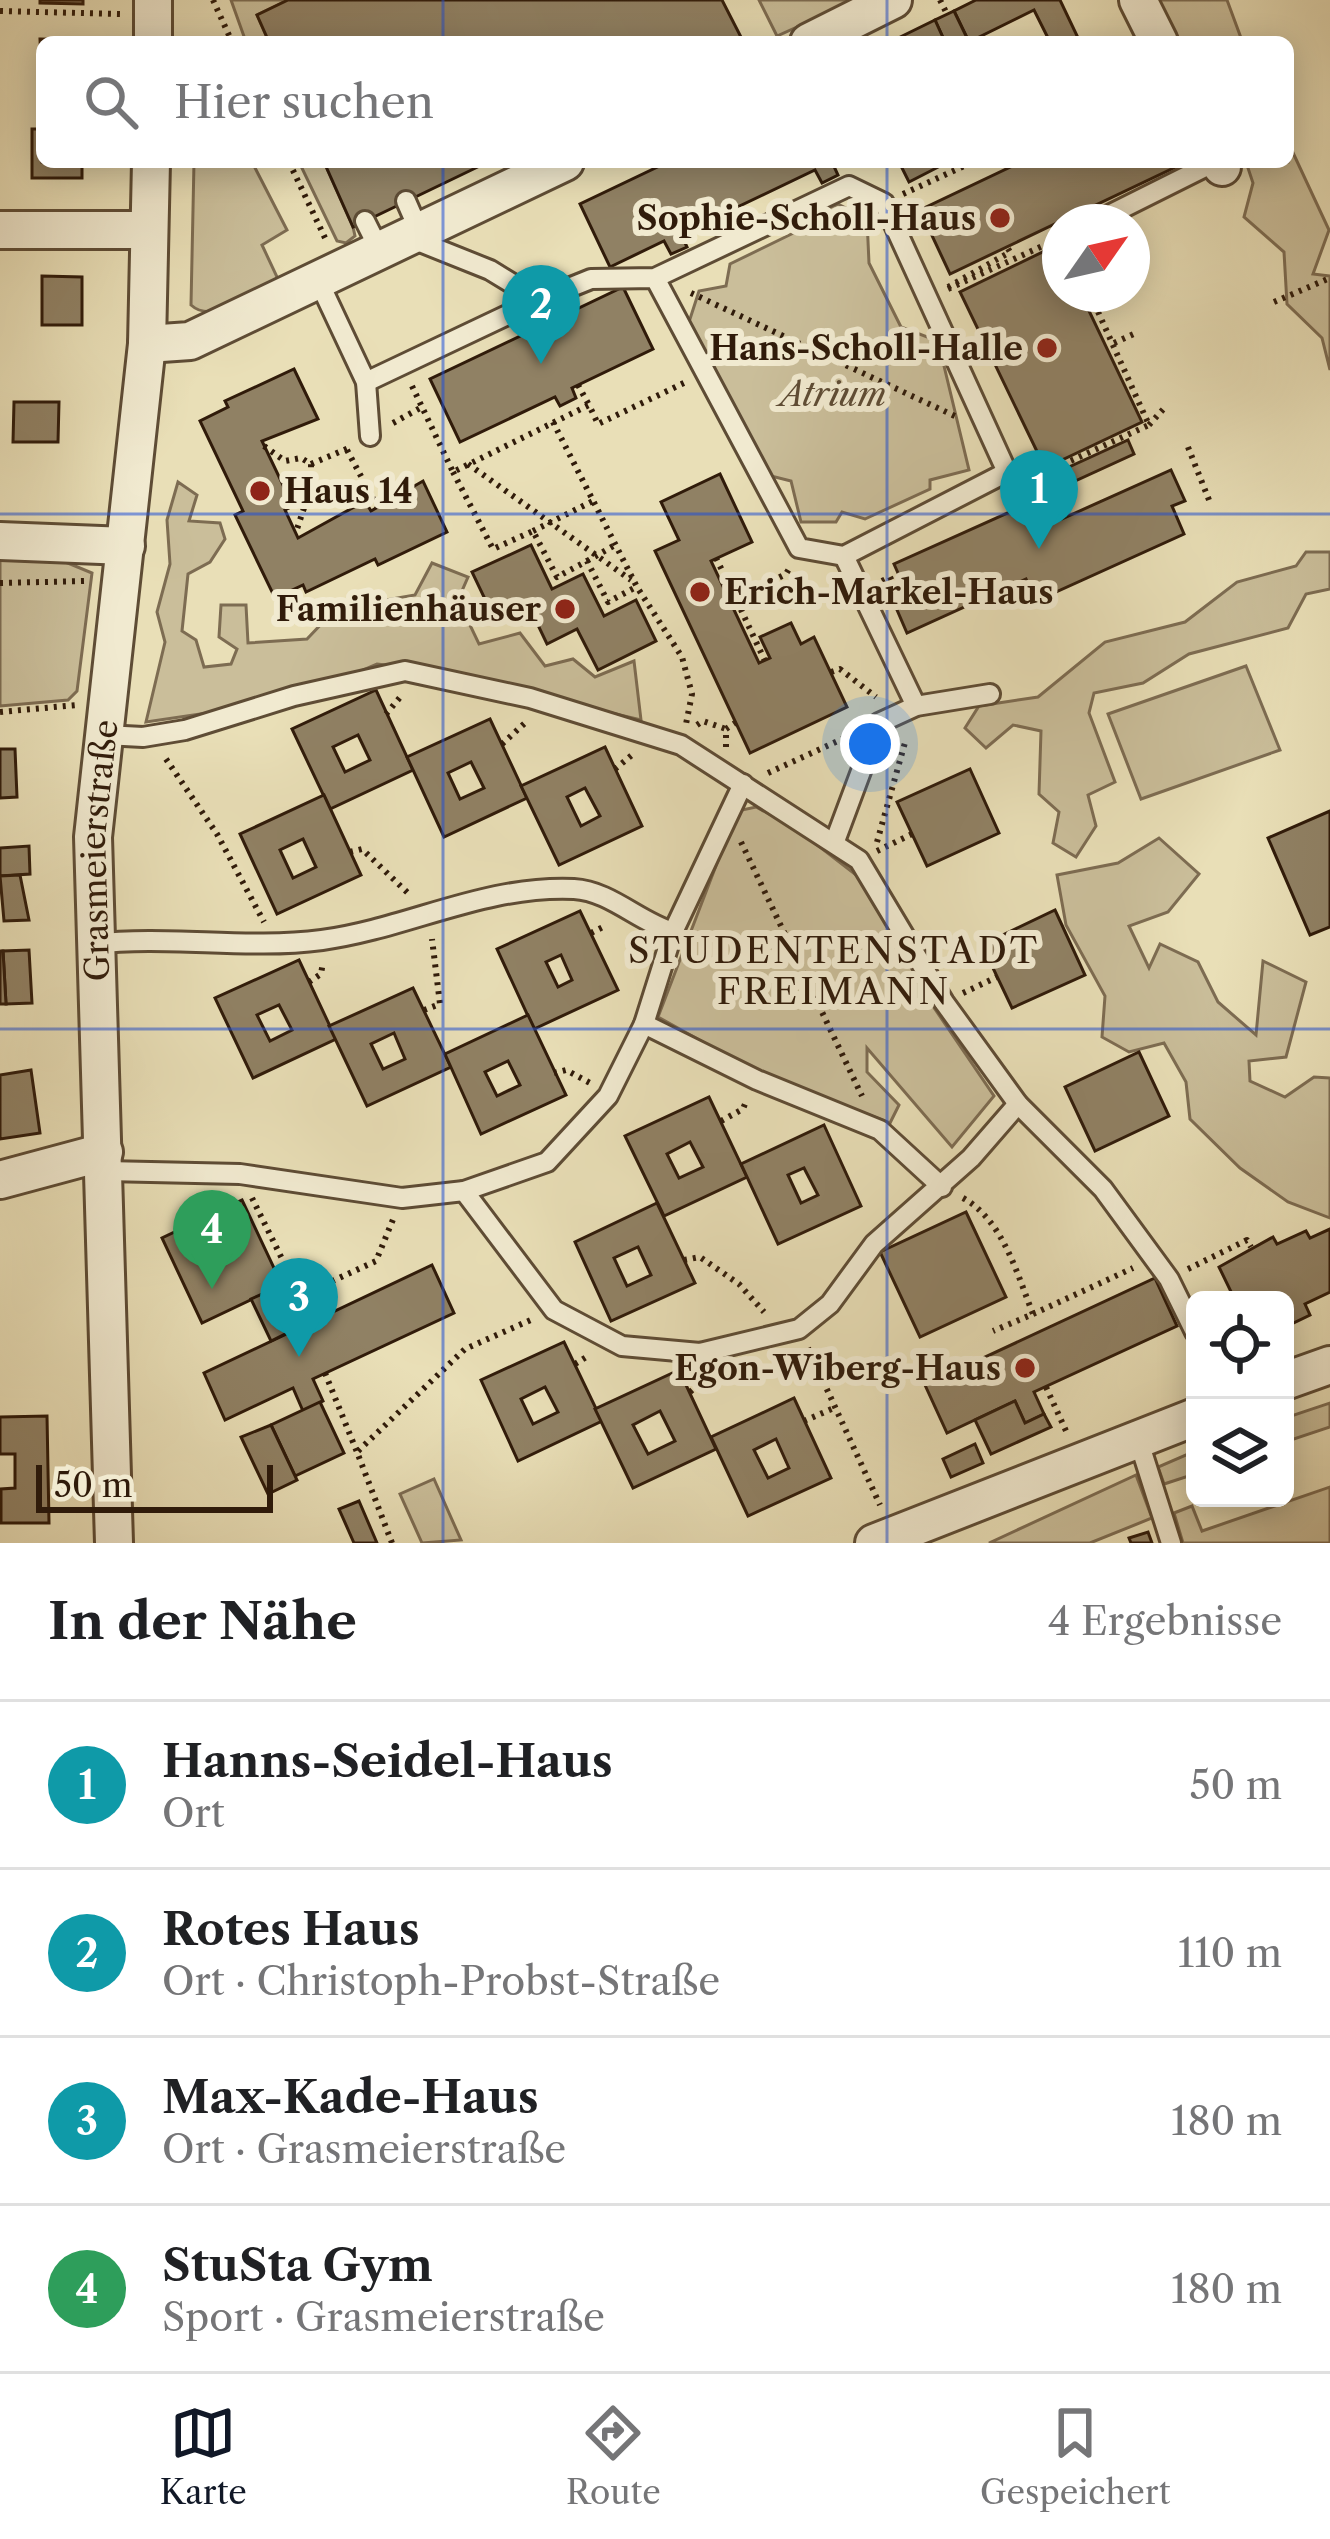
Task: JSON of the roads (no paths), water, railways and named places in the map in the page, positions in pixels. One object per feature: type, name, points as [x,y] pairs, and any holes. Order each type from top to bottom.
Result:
[{"type":"street","points":[[821,36],[893,0]]},
{"type":"street","points":[[1138,0],[1156,36]]},
{"type":"street","name":"Grasmeierstraße","points":[[114,1543],[93,837],[147,344],[151,168]]},
{"type":"street","points":[[147,344],[190,341],[330,276],[396,229],[550,168]]},
{"type":"street","points":[[0,230],[149,230]]},
{"type":"street","points":[[0,541],[124,564]]},
{"type":"street","points":[[0,1180],[105,1162]]},
{"type":"street","points":[[1294,1378],[1330,1365]]},
{"type":"street","points":[[884,1539],[1186,1421]]},
{"type":"lane","points":[[1133,204],[1210,168]]},
{"type":"lane","points":[[366,382],[591,279],[655,278],[849,186],[884,203],[1007,472],[844,556],[799,548],[702,374],[655,278]]},
{"type":"lane","points":[[396,229],[490,270],[539,301]]},
{"type":"lane","points":[[330,276],[366,382],[370,436]]},
{"type":"lane","points":[[835,841],[898,714],[844,556]]},
{"type":"lane","points":[[108,719],[152,736],[406,671],[640,728],[681,745],[835,841],[868,855],[944,1002],[1018,1104],[1103,1189],[1168,1279],[1186,1314]]},
{"type":"lane","points":[[898,714],[990,694]]},
{"type":"lane","points":[[105,1162],[240,1174],[402,1198],[464,1191],[547,1162],[608,1096],[644,1024],[673,932],[742,784]]},
{"type":"lane","points":[[93,944],[140,938],[283,943],[326,939],[472,898],[576,889],[599,893],[652,926],[673,932]]},
{"type":"lane","points":[[644,1024],[758,1080],[880,1130],[942,1187]]},
{"type":"lane","points":[[464,1191],[554,1310],[622,1346],[700,1353],[791,1330],[830,1304],[874,1244],[942,1187],[1018,1104]]},
{"type":"lane","points":[[1139,1442],[1171,1543]]},
{"type":"place","name":"Sophie-Scholl-Haus","points":[[1000,218]]},
{"type":"place","name":"Hans-Scholl-Halle","points":[[1047,348]]},
{"type":"place","name":"Rotes Haus","points":[[541,364]]},
{"type":"place","name":"Haus 14","points":[[260,491]]},
{"type":"place","name":"Hanns-Seidel-Haus","points":[[1039,549]]},
{"type":"place","name":"Erich-Markel-Haus","points":[[700,592]]},
{"type":"place","name":"Familienhäuser","points":[[565,609]]},
{"type":"place","name":"StuSta Gym","points":[[212,1289]]},
{"type":"place","name":"Max-Kade-Haus","points":[[299,1357]]},
{"type":"place","name":"Egon-Wiberg-Haus","points":[[1025,1368]]},
{"type":"district","name":"STUDENTENSTADT FREIMANN","points":[[834,970]]},
{"type":"park label","name":"Atrium","points":[[833,394]]}]
